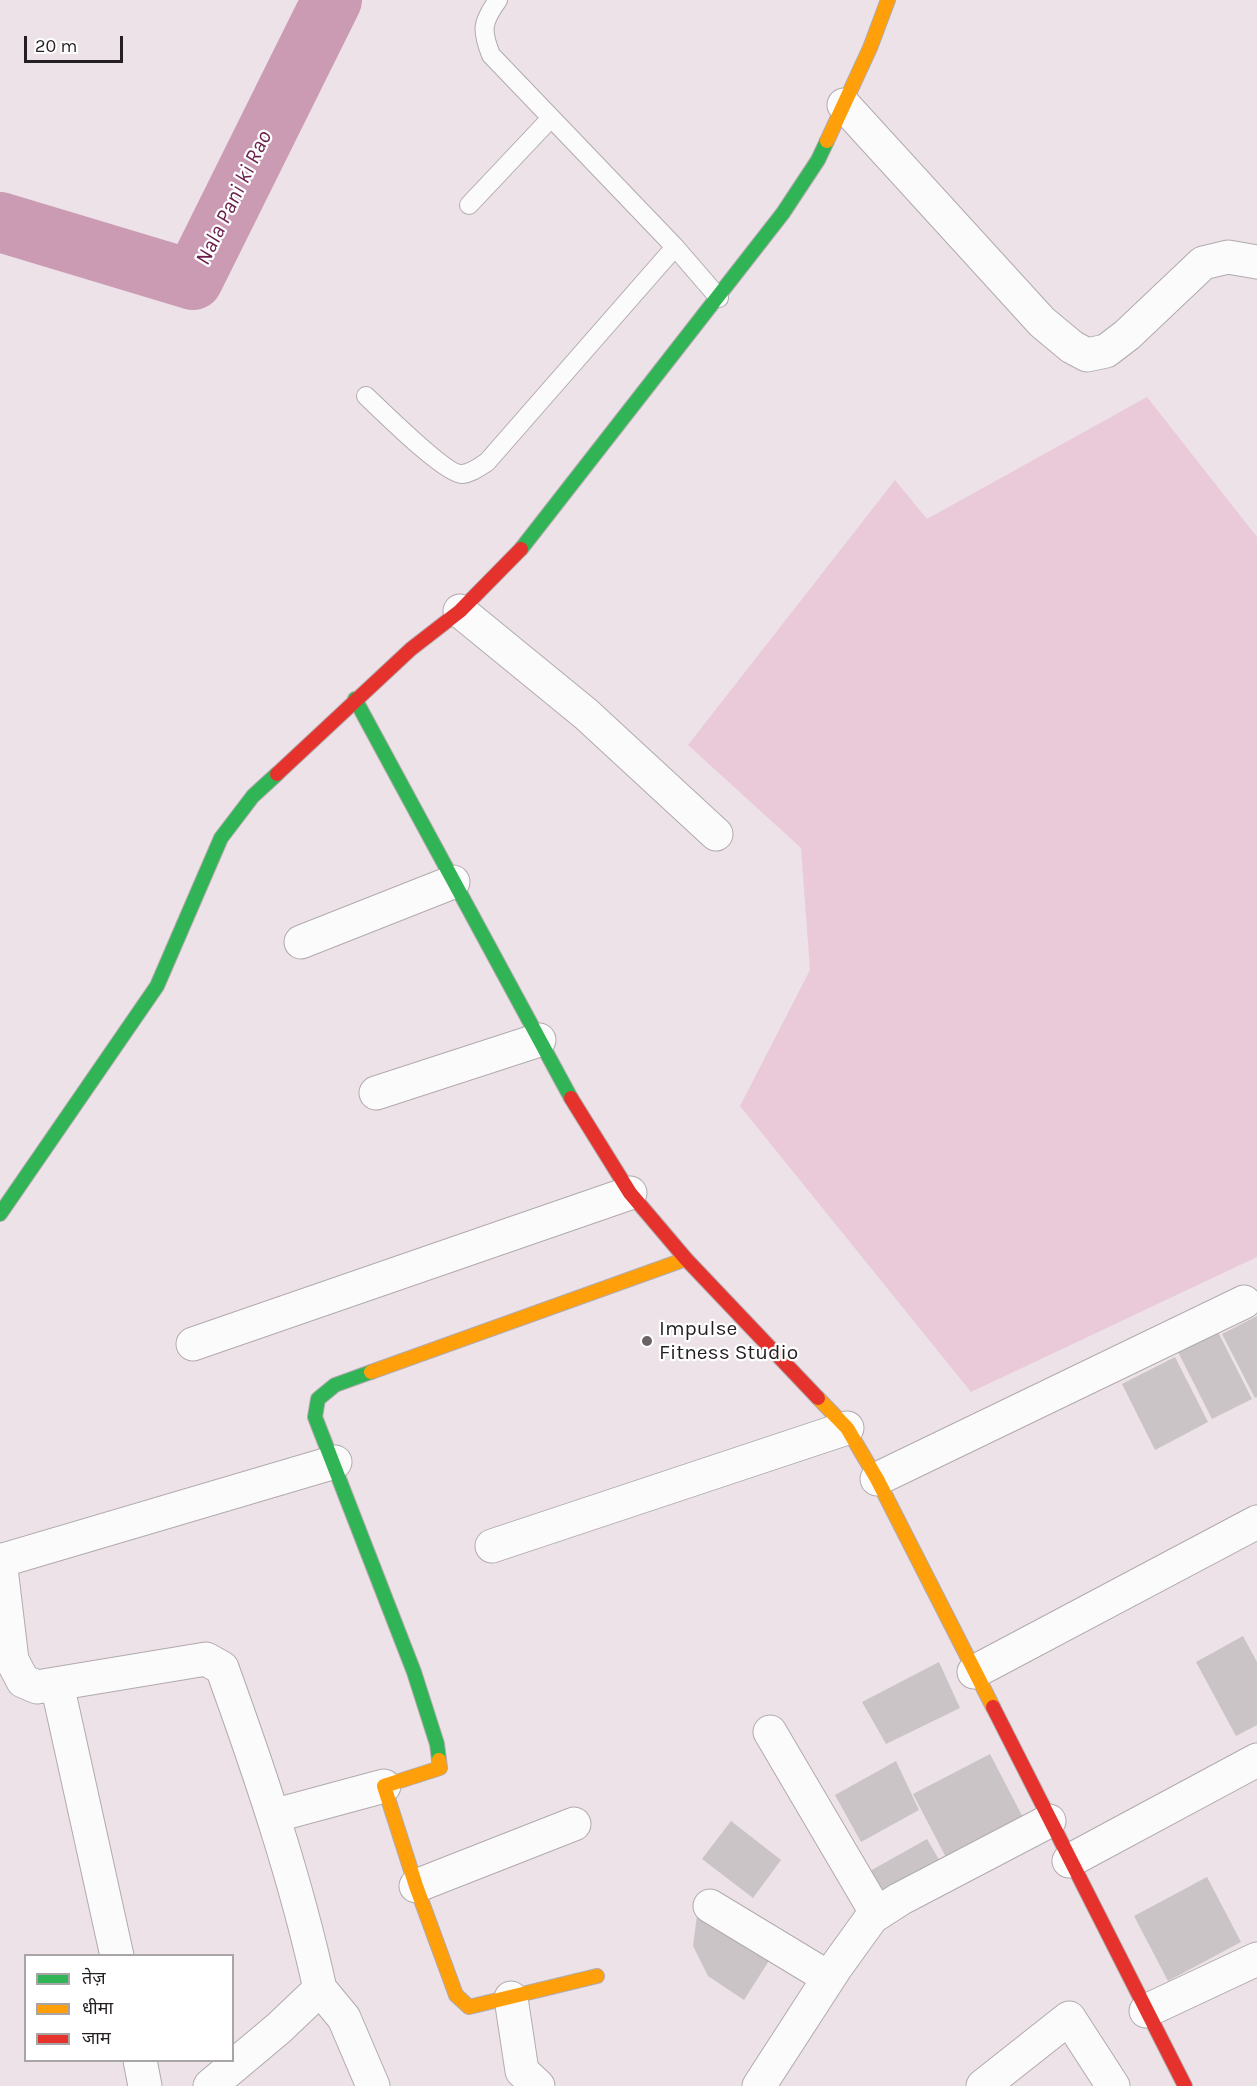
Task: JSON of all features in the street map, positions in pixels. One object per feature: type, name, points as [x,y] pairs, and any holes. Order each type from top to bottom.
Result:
[{"type":"street","points":[[0,1214],[157,986],[173,954],[221,838],[231,822],[253,796],[355,699],[411,649],[460,611],[513,559],[719,298],[802,184],[818,160],[844,105],[888,0]]},
{"type":"street","points":[[844,105],[1042,322],[1072,347],[1087,355],[1106,351],[1203,263],[1228,257],[1257,262]]},
{"type":"street","points":[[460,611],[586,714],[716,834]]},
{"type":"street","points":[[355,699],[539,1040],[630,1193],[686,1259],[847,1428],[878,1479],[1069,1861],[1185,2086]]},
{"type":"street","points":[[301,942],[453,882]]},
{"type":"street","points":[[376,1093],[539,1040]]},
{"type":"street","points":[[193,1344],[630,1193]]},
{"type":"street","points":[[273,1816],[384,1786],[440,1768],[437,1744],[414,1672],[335,1462],[315,1416],[318,1399],[335,1385],[686,1259]]},
{"type":"street","points":[[878,1479],[1244,1302]]},
{"type":"street","points":[[492,1546],[847,1428]]},
{"type":"street","points":[[335,1462],[1,1572],[12,1660],[23,1681],[37,1687],[206,1659],[222,1668],[273,1816],[308,1933],[320,1989],[345,2018],[373,2086]]},
{"type":"street","points":[[974,1672],[1257,1522]]},
{"type":"street","points":[[57,1684],[117,1954]]},
{"type":"street","points":[[770,1732],[877,1914]]},
{"type":"street","points":[[1069,1861],[1257,1760]]},
{"type":"street","points":[[384,1786],[416,1886],[456,1995],[470,2007],[597,1976]]},
{"type":"street","points":[[759,2086],[829,1978],[872,1917],[900,1899],[1049,1821]]},
{"type":"street","points":[[416,1886],[573,1824]]},
{"type":"street","points":[[710,1906],[829,1978]]},
{"type":"street","points":[[1146,2011],[1257,1959]]},
{"type":"street","points":[[210,2086],[279,2028],[320,1989]]},
{"type":"street","points":[[511,1998],[522,2071],[538,2086]]},
{"type":"street","points":[[983,2086],[1069,2018],[1113,2086]]},
{"type":"street","points":[[140,2062],[145,2086]]},
{"type":"lane","points":[[498,0],[489,12],[482,32],[491,55],[675,247],[719,298]]},
{"type":"lane","points":[[469,205],[551,118]]},
{"type":"lane","points":[[366,396],[443,466],[460,474],[472,472],[487,462],[675,247]]},
{"type":"shaded area","points":[[1147,397],[1257,537],[1257,1257],[971,1392],[740,1106],[810,970],[801,848],[688,745],[895,480],[927,519]]},
{"type":"building","points":[[1257,1316],[1257,1397],[1255,1398],[1222,1334]]},
{"type":"building","points":[[1218,1332],[1252,1399],[1212,1419],[1178,1352]]},
{"type":"building","points":[[1175,1357],[1208,1422],[1155,1450],[1122,1384]]},
{"type":"building","points":[[1243,1636],[1257,1662],[1257,1725],[1236,1736],[1196,1662]]},
{"type":"building","points":[[939,1662],[960,1708],[886,1744],[862,1702]]},
{"type":"building","points":[[990,1754],[1028,1827],[951,1867],[913,1794]]},
{"type":"building","points":[[896,1761],[919,1810],[861,1842],[835,1795]]},
{"type":"building","points":[[731,1821],[781,1860],[753,1898],[702,1859]]},
{"type":"building","points":[[927,1839],[945,1870],[888,1903],[870,1871]]},
{"type":"building","points":[[1207,1877],[1241,1942],[1168,1981],[1134,1916]]},
{"type":"building","points":[[697,1915],[772,1956],[744,2000],[708,1976],[693,1946]]},
{"type":"waterway","name":"Nala Pani ki Rao","points":[[0,222],[193,280],[332,0]]},
{"type":"traffic: fast","points":[[521,549],[783,213],[818,160],[827,141]]},
{"type":"traffic: fast","points":[[355,699],[571,1098]]},
{"type":"traffic: fast","points":[[0,1214],[157,986],[221,838],[253,796],[277,774]]},
{"type":"traffic: fast","points":[[371,1372],[335,1385],[318,1399],[315,1417],[414,1672],[437,1744],[439,1760]]},
{"type":"traffic: slow","points":[[827,141],[870,48],[888,0]]},
{"type":"traffic: slow","points":[[371,1372],[686,1259]]},
{"type":"traffic: slow","points":[[818,1398],[847,1428],[877,1479],[993,1707]]},
{"type":"traffic: slow","points":[[439,1760],[440,1768],[384,1786],[416,1886],[456,1995],[469,2007],[597,1976]]},
{"type":"traffic: jam","points":[[277,774],[411,649],[460,611],[521,549]]},
{"type":"traffic: jam","points":[[571,1098],[630,1193],[686,1259],[818,1398]]},
{"type":"traffic: jam","points":[[993,1707],[1185,2086]]},
{"type":"place","name":"Impulse Fitness Studio","points":[[647,1341]]}]
